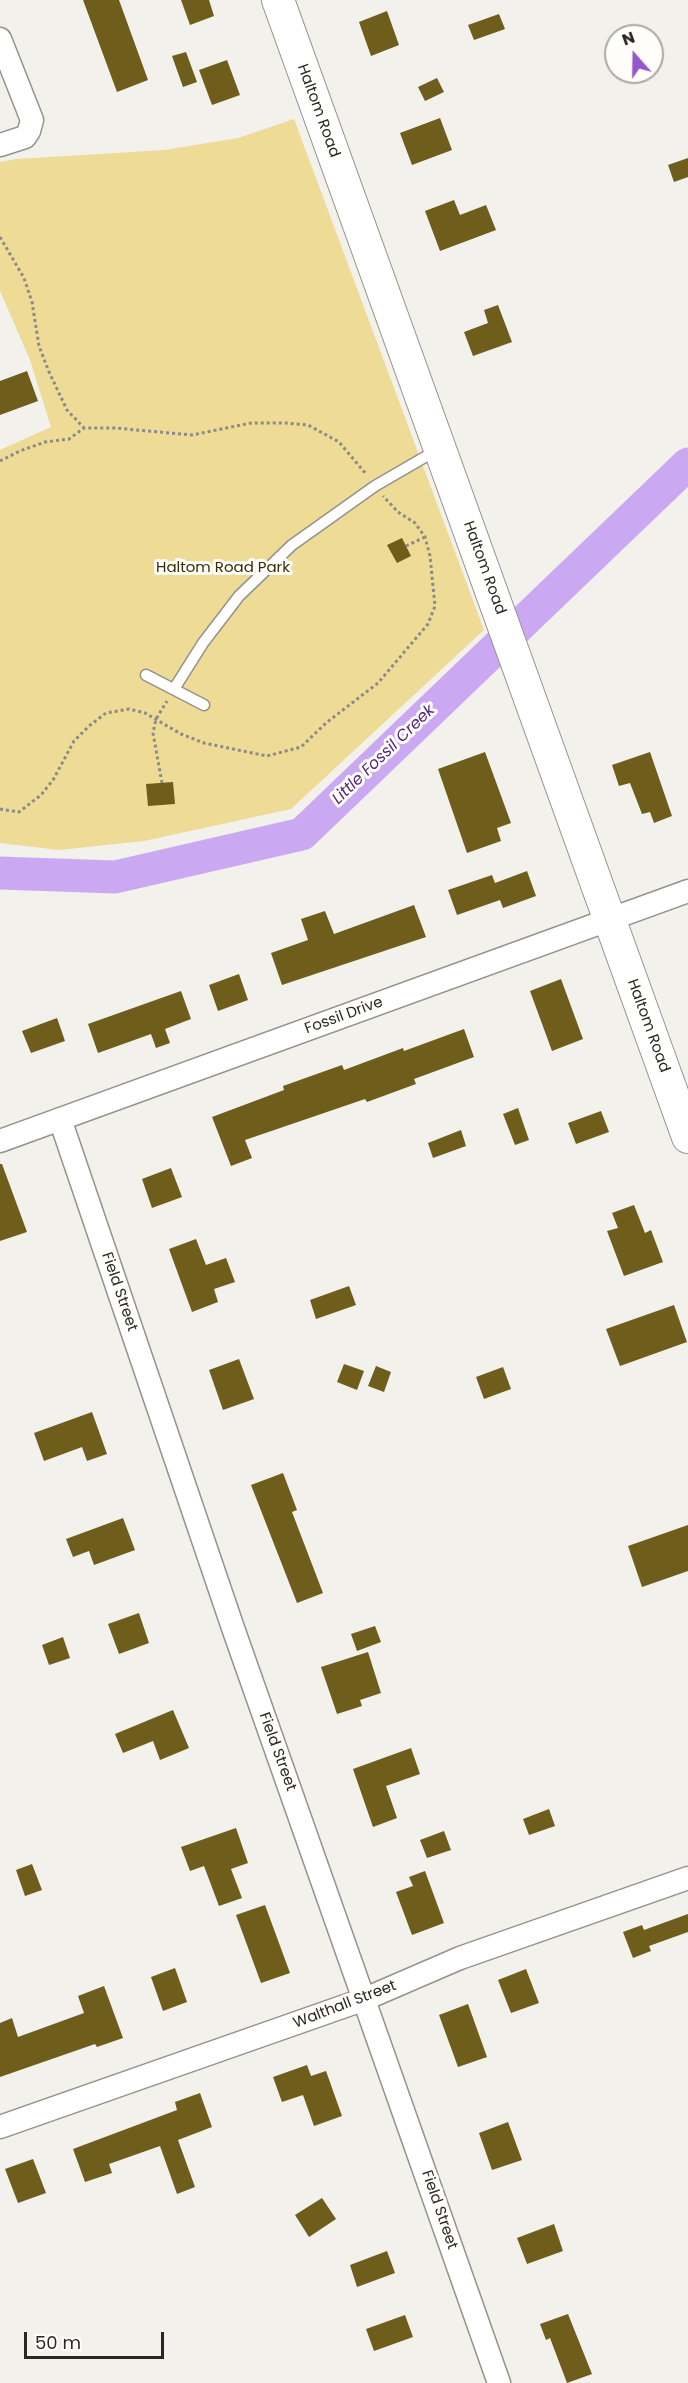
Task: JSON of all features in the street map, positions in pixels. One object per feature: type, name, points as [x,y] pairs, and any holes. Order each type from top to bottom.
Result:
[{"type":"main road","name":"Haltom Road","points":[[278,0],[688,1137]]},
{"type":"street","points":[[0,39],[32,120],[25,137],[0,145]]},
{"type":"street","name":"Fossil Drive","points":[[0,1141],[688,891]]},
{"type":"street","name":"Field Street","points":[[60,1119],[232,1628],[499,2383]]},
{"type":"street","name":"Walthall Street","points":[[0,2127],[365,1999],[460,1958],[688,1878]]},
{"type":"lane","points":[[174,689],[203,643],[239,596],[292,545],[375,486],[440,449]]},
{"type":"lane","points":[[146,675],[204,705]]},
{"type":"path","points":[[0,237],[24,278],[36,322],[39,346],[49,372],[67,411],[84,428]]},
{"type":"path","points":[[0,461],[45,442],[69,439],[84,428],[115,428],[192,435],[251,423],[308,425],[339,442],[398,512],[415,523],[425,537],[430,556],[435,606],[428,624],[378,683],[326,723],[301,747],[267,756],[223,748],[181,734],[145,713],[129,709],[106,713],[74,741],[53,780],[41,795],[19,812],[0,809]]},
{"type":"path","points":[[406,546],[425,537]]},
{"type":"path","points":[[162,783],[153,733],[156,719],[174,689]]},
{"type":"green space","name":"Haltom Road Park","points":[[294,119],[484,630],[291,809],[144,841],[59,850],[0,843],[0,450],[51,427],[30,360],[0,291],[0,162],[16,159],[165,150],[238,138]]},
{"type":"building","points":[[83,0],[119,0],[148,80],[117,92]]},
{"type":"building","points":[[181,0],[209,0],[214,16],[190,25]]},
{"type":"building","points":[[387,11],[399,45],[371,56],[359,22]]},
{"type":"building","points":[[499,14],[505,29],[474,40],[468,25]]},
{"type":"building","points":[[186,52],[197,82],[183,87],[172,56]]},
{"type":"building","points":[[227,60],[240,95],[212,105],[199,70]]},
{"type":"building","points":[[437,78],[444,92],[425,101],[418,87]]},
{"type":"building","points":[[440,118],[452,150],[412,165],[400,133]]},
{"type":"building","points":[[688,158],[688,177],[674,182],[668,165]]},
{"type":"building","points":[[454,200],[460,215],[486,205],[496,230],[440,251],[425,211]]},
{"type":"building","points":[[498,305],[512,342],[473,356],[464,332],[488,323],[484,310]]},
{"type":"building","points":[[27,371],[38,401],[0,415],[0,381]]},
{"type":"building","points":[[402,538],[411,556],[397,563],[387,545]]},
{"type":"building","points":[[485,752],[511,823],[497,828],[501,841],[467,853],[438,769]]},
{"type":"building","points":[[650,752],[672,816],[654,823],[650,812],[642,814],[630,783],[619,786],[612,765]]},
{"type":"building","points":[[173,782],[175,804],[148,806],[146,784]]},
{"type":"building","points":[[527,871],[536,896],[503,908],[500,900],[457,915],[448,890],[492,875],[495,883]]},
{"type":"building","points":[[414,905],[426,937],[282,985],[271,953],[308,940],[301,919],[325,911],[334,934]]},
{"type":"building","points":[[239,974],[248,1000],[218,1011],[209,985]]},
{"type":"building","points":[[561,979],[583,1039],[552,1051],[530,991]]},
{"type":"building","points":[[181,991],[191,1019],[165,1029],[170,1043],[156,1048],[151,1034],[98,1053],[88,1024]]},
{"type":"building","points":[[57,1018],[65,1041],[31,1053],[22,1031]]},
{"type":"building","points":[[464,1029],[474,1057],[414,1079],[416,1084],[367,1102],[365,1099],[245,1140],[252,1158],[231,1166],[212,1117],[284,1090],[283,1086],[342,1065],[344,1070]]},
{"type":"building","points":[[518,1108],[529,1140],[515,1145],[503,1114]]},
{"type":"building","points":[[601,1111],[609,1132],[576,1144],[568,1123]]},
{"type":"building","points":[[461,1130],[466,1146],[433,1158],[428,1143]]},
{"type":"building","points":[[0,1164],[2,1164],[27,1232],[0,1241]]},
{"type":"building","points":[[171,1168],[182,1197],[152,1208],[142,1179]]},
{"type":"building","points":[[634,1205],[645,1233],[651,1230],[663,1262],[624,1276],[607,1231],[618,1228],[612,1213]]},
{"type":"building","points":[[196,1239],[206,1265],[226,1258],[235,1282],[214,1289],[218,1302],[192,1312],[169,1249]]},
{"type":"building","points":[[349,1286],[356,1305],[316,1319],[310,1300]]},
{"type":"building","points":[[674,1305],[687,1342],[620,1366],[606,1329]]},
{"type":"building","points":[[239,1359],[254,1399],[223,1410],[209,1370]]},
{"type":"building","points":[[344,1364],[364,1371],[357,1390],[337,1382]]},
{"type":"building","points":[[376,1366],[391,1372],[384,1392],[368,1386]]},
{"type":"building","points":[[503,1367],[511,1389],[484,1399],[476,1377]]},
{"type":"building","points":[[92,1412],[107,1454],[87,1461],[82,1447],[44,1461],[34,1433]]},
{"type":"building","points":[[283,1473],[297,1510],[292,1512],[323,1593],[297,1603],[251,1485]]},
{"type":"building","points":[[123,1518],[135,1550],[94,1565],[89,1551],[73,1557],[66,1539]]},
{"type":"building","points":[[688,1525],[688,1571],[642,1587],[628,1546]]},
{"type":"building","points":[[139,1613],[149,1643],[119,1654],[108,1624]]},
{"type":"building","points":[[375,1626],[381,1642],[357,1651],[351,1634]]},
{"type":"building","points":[[63,1637],[70,1658],[49,1665],[42,1645]]},
{"type":"building","points":[[368,1652],[381,1693],[360,1700],[362,1706],[337,1714],[321,1667]]},
{"type":"building","points":[[173,1710],[189,1748],[160,1760],[153,1741],[123,1753],[115,1734]]},
{"type":"building","points":[[411,1748],[420,1774],[386,1786],[397,1818],[373,1827],[353,1769]]},
{"type":"building","points":[[549,1809],[555,1826],[529,1835],[523,1819]]},
{"type":"building","points":[[236,1828],[248,1863],[231,1869],[242,1898],[219,1906],[204,1866],[190,1871],[181,1847]]},
{"type":"building","points":[[444,1831],[451,1850],[427,1858],[420,1840]]},
{"type":"building","points":[[32,1864],[42,1890],[25,1896],[16,1870]]},
{"type":"building","points":[[425,1871],[444,1923],[412,1935],[396,1892],[413,1886],[409,1877]]},
{"type":"building","points":[[265,1905],[290,1973],[261,1983],[236,1915]]},
{"type":"building","points":[[688,1914],[688,1932],[649,1946],[651,1951],[633,1958],[623,1932],[642,1925],[644,1930]]},
{"type":"building","points":[[175,1968],[187,2002],[163,2011],[151,1977]]},
{"type":"building","points":[[526,1969],[539,2003],[511,2013],[498,1980]]},
{"type":"building","points":[[104,1986],[123,2038],[97,2047],[95,2044],[0,2077],[0,2023],[12,2018],[18,2037],[84,2013],[78,1996]]},
{"type":"building","points":[[468,2004],[487,2057],[458,2067],[439,2015]]},
{"type":"building","points":[[307,2065],[311,2076],[326,2071],[342,2116],[314,2126],[303,2095],[282,2102],[273,2077]]},
{"type":"building","points":[[200,2093],[212,2127],[178,2140],[195,2187],[177,2194],[160,2146],[109,2164],[112,2173],[85,2182],[73,2149],[177,2110],[175,2102]]},
{"type":"building","points":[[508,2122],[522,2160],[492,2170],[479,2133]]},
{"type":"building","points":[[33,2159],[46,2193],[18,2203],[5,2169]]},
{"type":"building","points":[[322,2198],[336,2219],[309,2237],[295,2215]]},
{"type":"building","points":[[554,2224],[563,2251],[527,2264],[517,2238]]},
{"type":"building","points":[[387,2251],[395,2273],[357,2287],[350,2265]]},
{"type":"building","points":[[568,2314],[592,2374],[567,2383],[550,2338],[546,2340],[540,2324]]},
{"type":"building","points":[[405,2315],[413,2337],[374,2351],[366,2329]]},
{"type":"waterway","name":"Little Fossil Creek","points":[[0,873],[115,877],[302,834],[688,464]]}]
